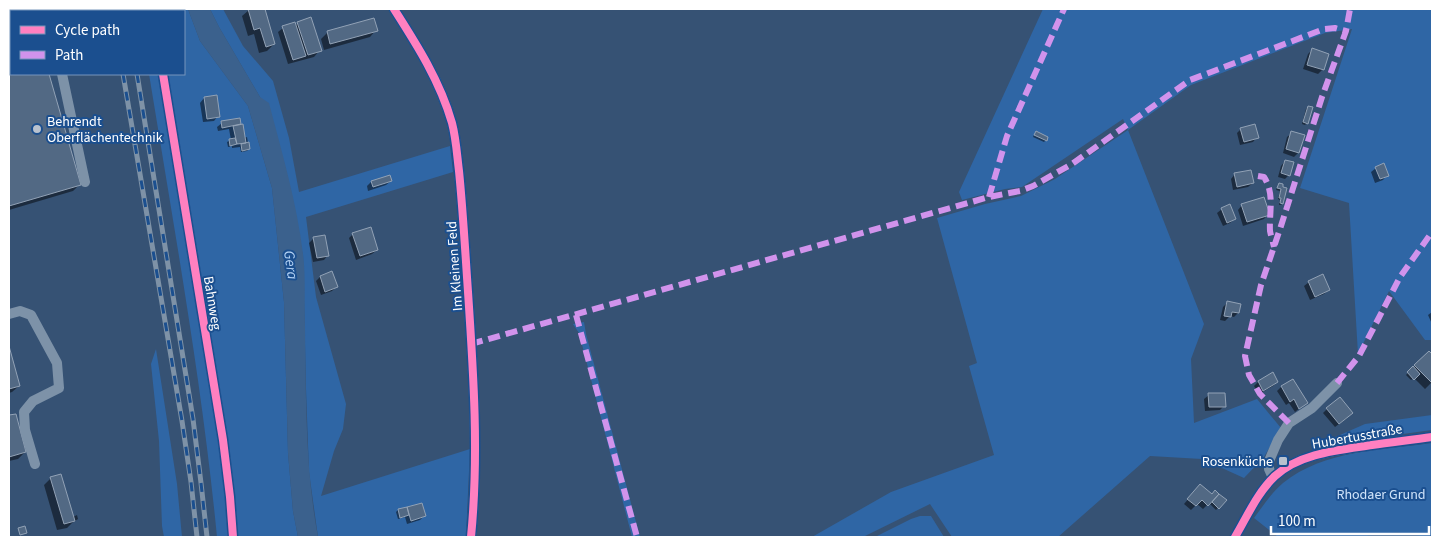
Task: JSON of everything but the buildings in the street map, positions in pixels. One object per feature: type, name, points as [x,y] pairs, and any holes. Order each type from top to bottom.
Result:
[{"type":"street","name":"Im Kleinen Feld","points":[[394,9],[432,71],[452,124],[457,152],[463,213],[475,409],[475,481],[471,537]]},
{"type":"street","points":[[62,75],[86,182]]},
{"type":"street","name":"Bahnweg","points":[[163,75],[223,440],[233,537]]},
{"type":"street","points":[[9,314],[20,311],[31,315],[57,362],[59,388],[33,402],[24,412],[25,430],[35,464]]},
{"type":"street","points":[[1273,478],[1269,469],[1269,461],[1278,440],[1289,423],[1312,408],[1337,383]]},
{"type":"street","name":"Hubertusstraße","points":[[1235,537],[1263,490],[1273,478],[1290,465],[1308,457],[1340,450],[1432,437]]},
{"type":"green space","points":[[188,9],[200,41],[248,106],[272,188],[284,302],[288,453],[293,511],[298,537],[217,537],[204,421],[178,247],[149,75],[185,75],[185,10],[138,10]]},
{"type":"green space","points":[[210,9],[223,9],[243,46],[273,81],[289,138],[299,192],[450,146],[453,172],[306,217],[316,297],[346,404],[343,429],[334,451],[321,496],[470,449],[466,537],[318,537],[309,472],[303,255],[260,97]]},
{"type":"green space","points":[[1043,9],[1432,9],[1432,340],[1425,340],[1389,291],[1358,354],[1349,203],[1300,188],[1352,29],[1325,33],[1191,85],[1128,130],[1123,119],[1022,187],[1005,189],[962,200],[959,192]]},
{"type":"green space","points":[[1128,130],[1204,324],[1191,359],[1194,423],[1257,399],[1281,428],[1264,457],[1244,478],[1202,459],[1150,456],[1058,537],[952,537],[930,504],[863,537],[812,537],[891,492],[994,455],[969,366],[977,363],[937,218],[1021,196],[1055,179]]},
{"type":"green space","points":[[584,322],[640,537],[632,537],[579,333],[573,324]]},
{"type":"green space","points":[[156,349],[177,484],[182,537],[164,537],[162,526],[159,441],[151,364]]},
{"type":"green space","points":[[1432,415],[1432,430],[1315,446],[1365,424]]},
{"type":"green space","name":"Rhodaer Grund","points":[[1432,443],[1432,537],[1278,537],[1254,518],[1271,495],[1283,483],[1299,472],[1317,464],[1354,453]]},
{"type":"green space","points":[[920,516],[931,516],[944,537],[875,537],[911,519]]},
{"type":"water","name":"Gera","points":[[188,9],[210,9],[260,97],[269,103],[289,178],[304,263],[308,459],[318,537],[298,537],[293,511],[288,453],[284,302],[272,188],[248,106],[200,41]]},
{"type":"waterway","points":[[1368,537],[1397,534],[1419,537]]},
{"type":"railway","points":[[123,75],[182,421],[197,537]]},
{"type":"railway","points":[[137,75],[193,419],[207,537]]},
{"type":"marked path","points":[[989,197],[1007,136],[1064,9]]},
{"type":"marked path","points":[[1289,423],[1260,394],[1249,375],[1245,356],[1261,285],[1322,97],[1346,31],[1350,9]]},
{"type":"marked path","points":[[471,344],[989,197],[1020,191],[1033,186],[1072,164],[1190,80],[1324,29],[1335,28],[1346,31]]},
{"type":"marked path","points":[[1258,176],[1264,177],[1269,190],[1271,203],[1270,231],[1274,247]]},
{"type":"marked path","points":[[1337,383],[1359,356],[1400,277],[1432,232]]},
{"type":"marked path","points":[[576,315],[637,537]]},
{"type":"cycle path","points":[[394,9],[419,50],[441,93],[452,123],[455,141],[463,216],[474,399],[475,468],[471,537]]},
{"type":"cycle path","points":[[163,75],[223,440],[233,537]]},
{"type":"cycle path","points":[[1235,537],[1258,497],[1269,483],[1285,468],[1296,462],[1333,451],[1432,437]]},
{"type":"place","name":"Behrendt Oberflächentechnik","points":[[37,129]]},
{"type":"place","name":"Rosenküche","points":[[1283,461]]}]
